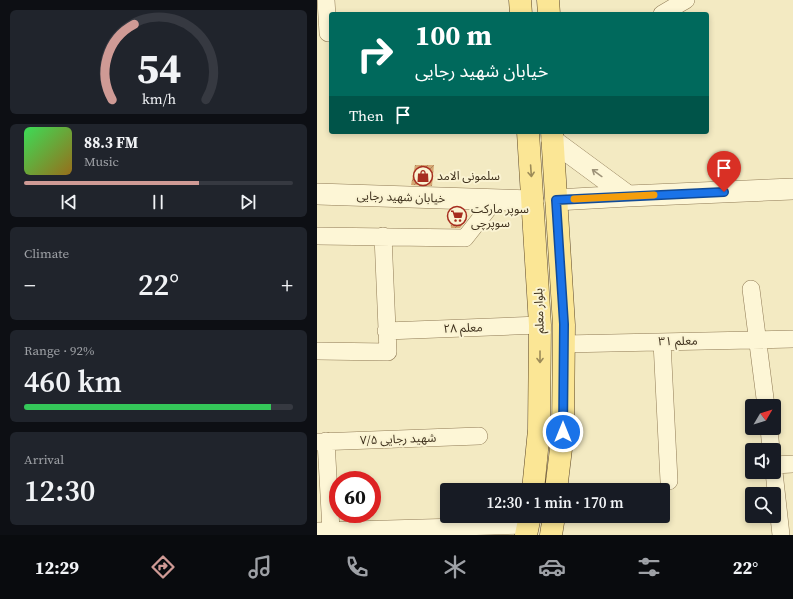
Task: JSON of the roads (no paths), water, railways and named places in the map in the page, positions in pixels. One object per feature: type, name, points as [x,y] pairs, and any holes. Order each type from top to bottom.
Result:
[{"type":"main road","points":[[520,0],[521,12]]},
{"type":"main road","points":[[548,0],[549,12]]},
{"type":"main road","name":"بلوار معلم","points":[[528,134],[540,325],[539,430],[534,483]]},
{"type":"main road","name":"بلوار معلم","points":[[552,136],[564,324],[563,432],[558,483]]},
{"type":"main road","points":[[533,201],[556,200]]},
{"type":"main road","points":[[551,535],[552,523]]},
{"type":"street","points":[[326,0],[329,33]]},
{"type":"street","points":[[665,12],[686,0]]},
{"type":"street","points":[[552,136],[628,196]]},
{"type":"street","points":[[556,200],[793,189]]},
{"type":"street","name":"خیابان شهید رجایی","points":[[317,194],[533,201]]},
{"type":"street","points":[[317,236],[465,238],[495,200]]},
{"type":"street","points":[[317,351],[388,352],[383,236]]},
{"type":"street","points":[[751,289],[765,399]]},
{"type":"street","name":"معلم ۲۸","points":[[386,331],[540,325]]},
{"type":"street","name":"معلم ۳۱","points":[[564,344],[793,339]]},
{"type":"street","points":[[662,342],[669,481]]},
{"type":"street","name":"شهید رجایی ۷/۵","points":[[322,442],[479,436]]},
{"type":"street","points":[[322,442],[324,531],[528,525]]},
{"type":"street","points":[[781,465],[793,464]]},
{"type":"street","points":[[775,479],[785,530]]},
{"type":"place","name":"سلمونی الامد","points":[[423,176]]},
{"type":"place","name":"سوپر مارکت سوپرچی","points":[[457,216]]}]
